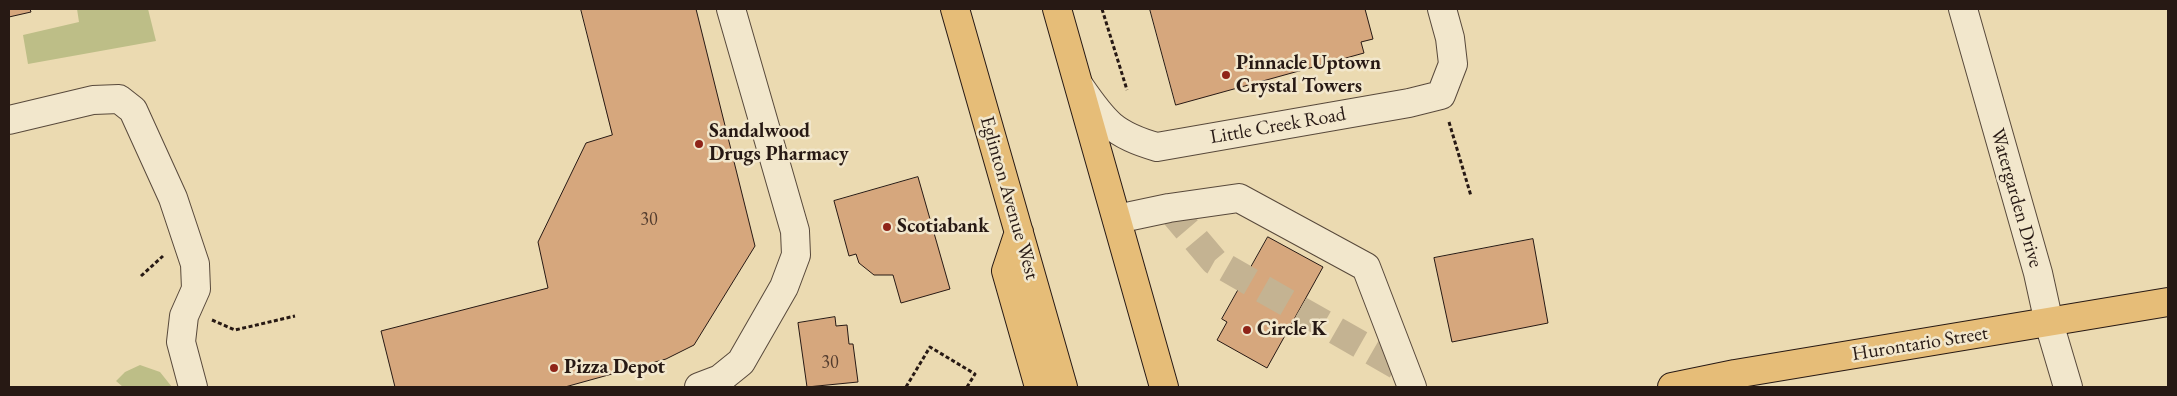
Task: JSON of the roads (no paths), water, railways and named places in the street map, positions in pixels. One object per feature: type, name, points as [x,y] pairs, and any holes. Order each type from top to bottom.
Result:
[{"type":"main road","name":"Eglinton Avenue West","points":[[955,9],[1063,387]]},
{"type":"main road","points":[[1057,9],[1118,218],[1164,387]]},
{"type":"main road","points":[[1019,232],[1006,271],[1039,387]]},
{"type":"main road","name":"Hurontario Street","points":[[1672,387],[1735,374],[2168,302]]},
{"type":"main road","points":[[1146,323],[1184,387]]},
{"type":"street","points":[[699,387],[720,379],[741,362],[784,288],[796,255],[795,231],[731,9]]},
{"type":"street","name":"Little Creek Road","points":[[1079,86],[1108,125],[1138,142],[1157,147],[1409,103],[1441,94],[1452,64],[1450,38],[1442,9]]},
{"type":"street","name":"Watergarden Drive","points":[[1963,9],[2038,273],[2048,322],[2068,387]]},
{"type":"street","points":[[9,120],[93,100],[119,99],[133,110],[173,198],[195,264],[196,289],[184,316],[181,342],[193,387]]},
{"type":"street","points":[[1118,218],[1169,208],[1239,198],[1366,267],[1412,387]]},
{"type":"tunnel","points":[[1169,208],[1214,261],[1405,370]]},
{"type":"place","name":"Pinnacle Uptown Crystal Towers","points":[[1226,75]]},
{"type":"place","name":"Sandalwood Drugs Pharmacy","points":[[699,144]]},
{"type":"place","name":"Scotiabank","points":[[887,227]]},
{"type":"place","name":"Circle K","points":[[1247,330]]},
{"type":"place","name":"Pizza Depot","points":[[554,368]]}]
